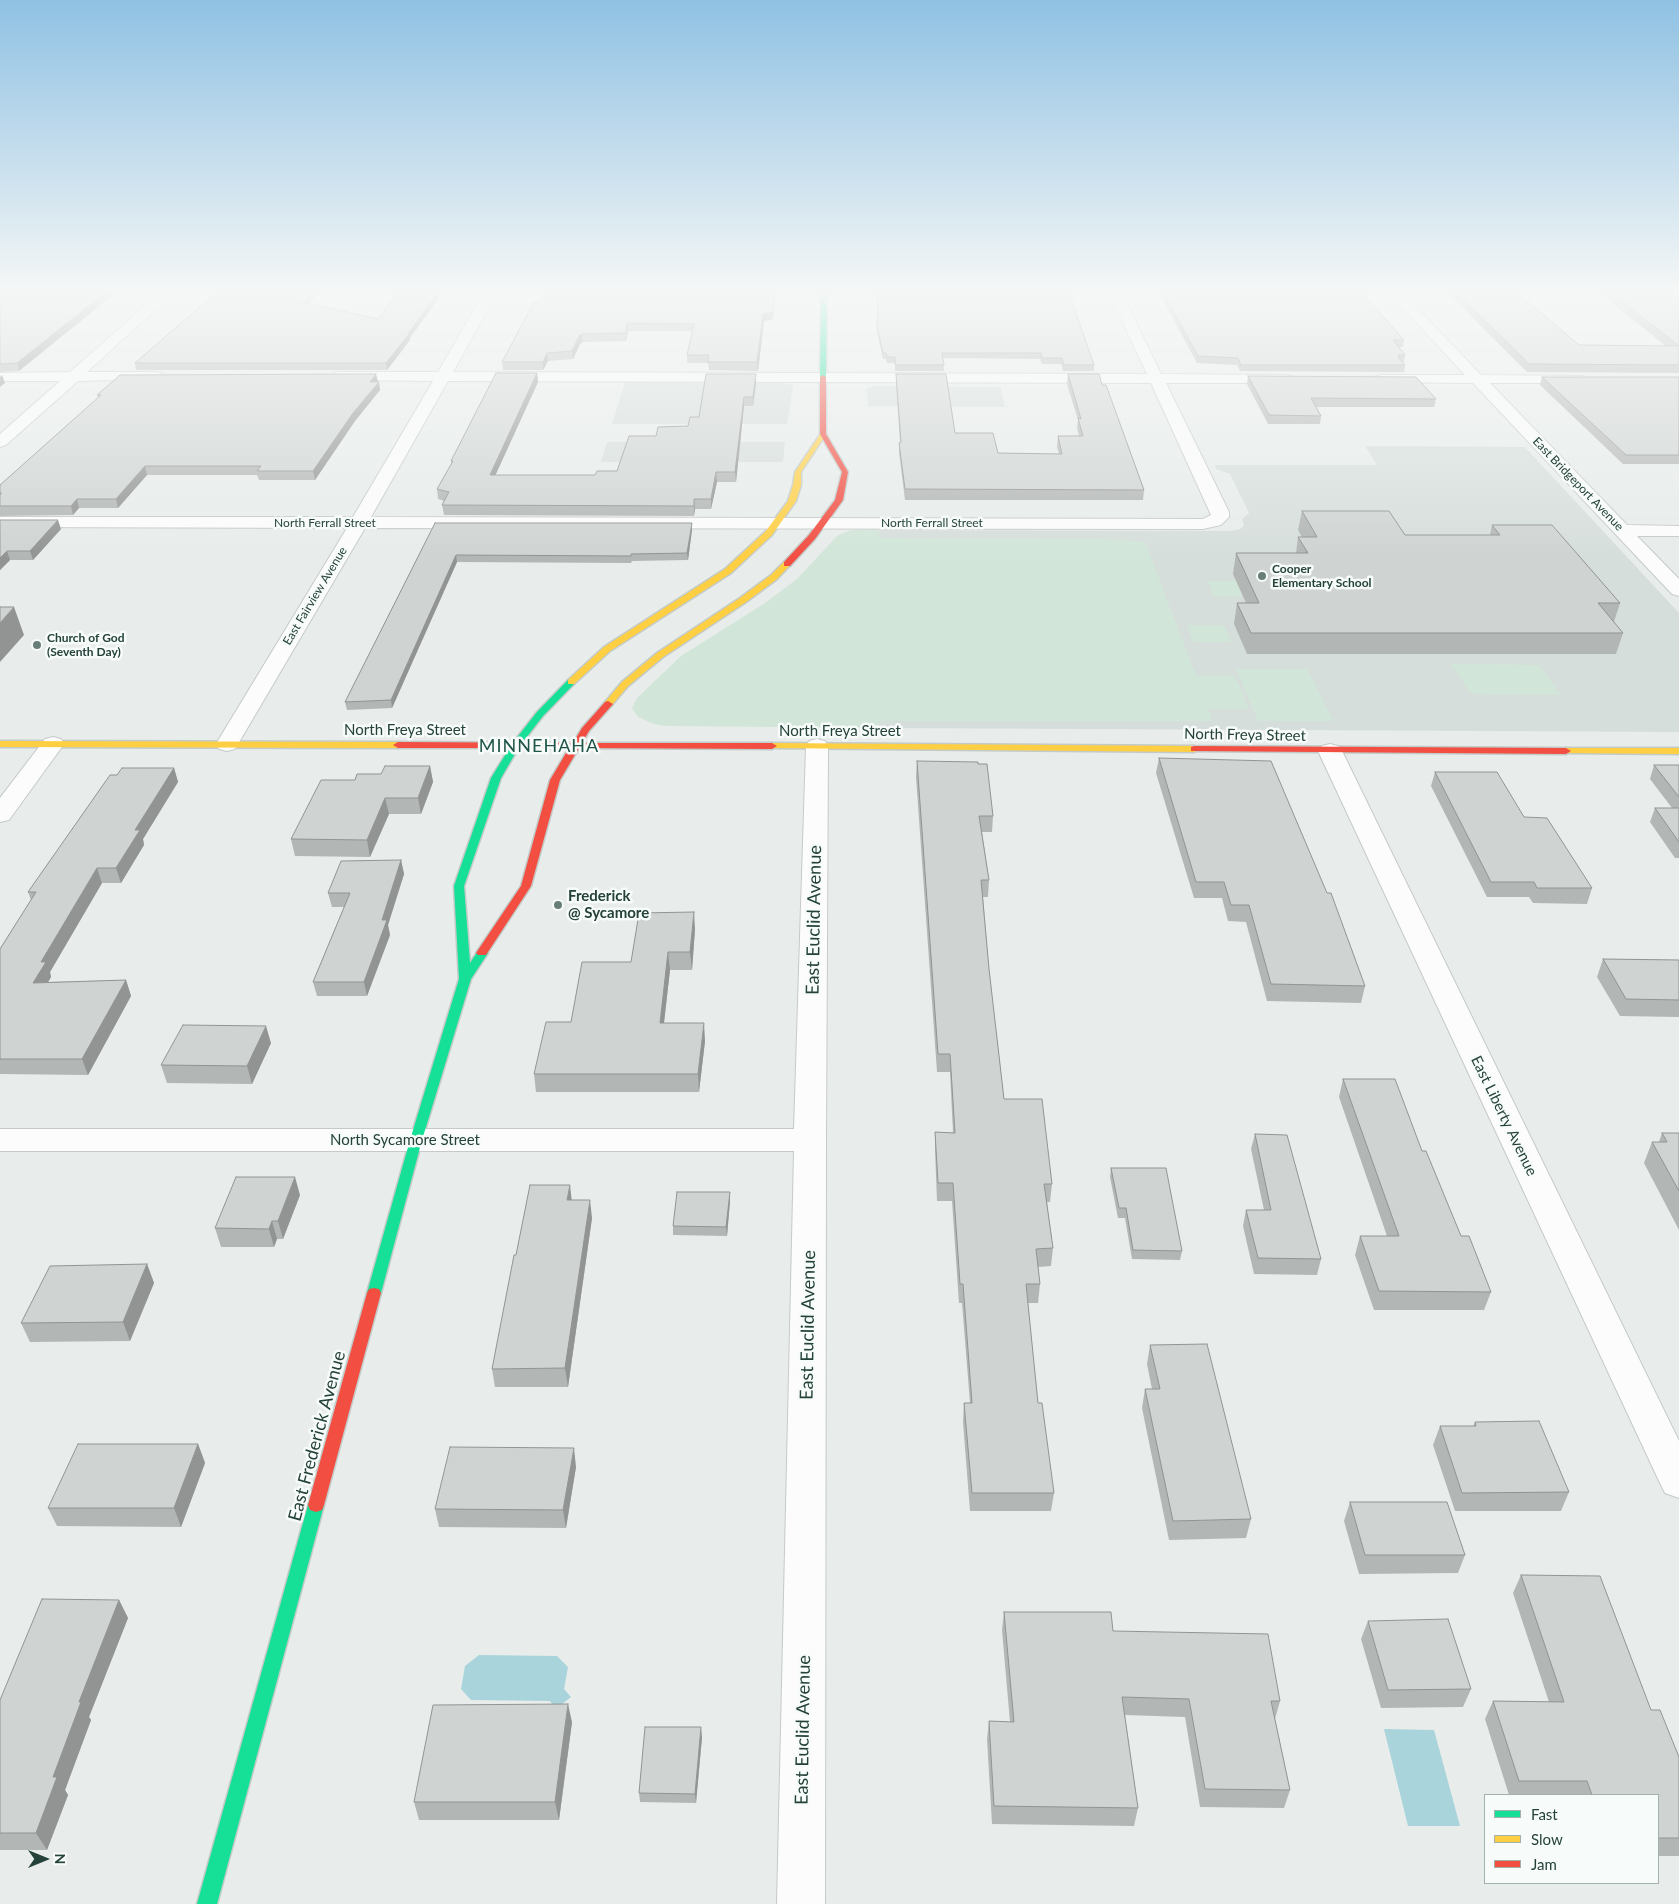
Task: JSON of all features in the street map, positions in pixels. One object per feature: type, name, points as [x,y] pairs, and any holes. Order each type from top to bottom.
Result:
[{"type":"main road","points":[[574,746],[599,713],[626,684],[660,655],[774,577],[824,522],[839,500],[845,472],[823,434],[824,380]]},
{"type":"main road","points":[[516,746],[540,714],[562,690],[607,649],[698,592],[728,571],[752,550],[779,522],[792,501],[797,485],[798,472],[823,434]]},
{"type":"main road","name":"North Freya Street","points":[[0,744],[1679,751]]},
{"type":"main road","name":"East Frederick Avenue","points":[[465,979],[459,886],[496,778],[516,746]]},
{"type":"main road","name":"East Frederick Avenue","points":[[207,1904],[416,1140],[465,979],[526,886],[555,780],[574,746]]},
{"type":"street","points":[[0,442],[71,380]]},
{"type":"street","name":"East Fairview Avenue","points":[[227,744],[359,523],[441,380]]},
{"type":"street","name":"North Ferrall Street","points":[[0,522],[1203,524],[1215,521],[1220,517],[1220,512],[1156,380]]},
{"type":"street","name":"East Bridgeport Avenue","points":[[1479,380],[1679,590]]},
{"type":"street","name":"North Ferrall Street","points":[[649,522],[743,538],[750,543],[752,550]]},
{"type":"street","points":[[1622,530],[1679,531]]},
{"type":"street","points":[[0,814],[53,744]]},
{"type":"street","name":"East Euclid Avenue","points":[[801,1904],[810,1140],[817,746]]},
{"type":"street","name":"East Liberty Avenue","points":[[1330,751],[1679,1481]]},
{"type":"street","name":"North Sycamore Street","points":[[0,1140],[810,1140]]},
{"type":"shaded area","points":[[625,382],[778,382],[793,385],[793,388],[787,424],[612,424]]},
{"type":"shaded area","points":[[876,386],[1001,387],[1005,407],[868,406],[867,388]]},
{"type":"shaded area","points":[[607,442],[785,442],[783,462],[601,462]]},
{"type":"shaded area","name":"Cooper Elementary School","points":[[1365,446],[1525,447],[1679,613],[1679,732],[879,728],[879,530],[1230,531],[1244,526],[1242,519],[1249,513],[1230,474],[1216,469],[1215,465],[1377,465]]},
{"type":"green space","points":[[852,530],[879,530],[879,538],[1107,539],[1145,542],[1196,676],[1235,676],[1249,709],[1208,709],[1212,721],[879,721],[879,728],[665,726],[654,724],[638,717],[632,708],[637,698],[681,656],[765,603],[797,579],[838,535]]},
{"type":"green space","points":[[1208,581],[1236,581],[1243,596],[1214,596]]},
{"type":"green space","points":[[1187,625],[1224,625],[1231,642],[1193,642]]},
{"type":"green space","points":[[1451,664],[1539,665],[1561,695],[1471,694]]},
{"type":"green space","points":[[1236,669],[1307,669],[1333,721],[1258,721]]},
{"type":"water","points":[[479,1655],[557,1656],[568,1667],[564,1689],[571,1697],[556,1709],[550,1701],[471,1700],[461,1689],[465,1666]]},
{"type":"water","points":[[1384,1729],[1434,1730],[1460,1826],[1408,1826]]},
{"type":"building","points":[[114,380],[372,380],[370,382],[379,382],[353,413],[313,471],[257,471],[261,466],[145,466],[116,499],[77,499],[71,506],[0,506],[0,495],[2,493],[0,493],[0,485],[101,395],[97,395]]},
{"type":"building","points":[[492,380],[534,380],[490,475],[595,475],[597,471],[617,471],[629,436],[656,436],[658,427],[688,426],[690,417],[699,417],[705,380],[755,380],[753,397],[744,397],[735,472],[716,472],[711,499],[694,499],[694,506],[442,505],[449,492],[437,489],[453,461],[451,461]]},
{"type":"building","points":[[896,380],[947,380],[955,433],[993,433],[998,453],[1062,454],[1058,436],[1083,436],[1078,418],[1081,419],[1070,380],[1101,380],[1102,385],[1106,385],[1144,490],[905,489],[899,443],[901,442]]},
{"type":"building","points":[[1250,380],[1419,380],[1436,399],[1311,398],[1321,416],[1269,415]]},
{"type":"building","points":[[1545,380],[1679,380],[1679,455],[1626,455]]},
{"type":"building","name":"Cooper Elementary School","points":[[1302,511],[1389,511],[1405,535],[1500,535],[1492,525],[1552,525],[1620,603],[1598,603],[1623,633],[1251,633],[1237,603],[1259,603],[1236,553],[1308,553],[1298,537],[1317,537]]},
{"type":"building","points":[[0,520],[58,520],[30,551],[7,551],[0,558]]},
{"type":"building","points":[[435,523],[692,523],[687,553],[631,554],[631,556],[456,555],[391,700],[345,702]]},
{"type":"building","points":[[0,607],[14,607],[0,623]]},
{"type":"building","points":[[1159,758],[1271,761],[1327,893],[1331,893],[1365,986],[1271,984],[1249,905],[1231,905],[1224,882],[1196,882]]},
{"type":"building","points":[[917,761],[978,762],[978,764],[987,764],[993,816],[979,816],[989,880],[981,880],[1004,1099],[1042,1099],[1052,1184],[1044,1184],[1053,1248],[1036,1249],[1040,1284],[1026,1284],[1038,1403],[1042,1403],[1054,1493],[972,1493],[964,1403],[972,1403],[963,1284],[960,1284],[953,1183],[938,1183],[935,1132],[955,1133],[950,1054],[938,1054]]},
{"type":"building","points":[[1654,765],[1679,765],[1679,797]]},
{"type":"building","points":[[385,766],[430,766],[418,798],[385,798],[367,840],[291,839],[321,780],[355,780],[357,774],[381,774]]},
{"type":"building","points":[[122,768],[174,768],[135,830],[140,830],[116,868],[97,868],[41,962],[46,962],[33,983],[126,980],[82,1059],[0,1059],[0,949],[36,892],[28,892],[110,775],[117,775]]},
{"type":"building","points":[[1435,772],[1497,772],[1524,817],[1547,818],[1592,888],[1537,888],[1534,882],[1491,882]]},
{"type":"building","points":[[1655,808],[1679,808],[1679,842]]},
{"type":"building","points":[[401,860],[382,920],[387,920],[364,982],[313,982],[350,893],[328,893],[341,861]]},
{"type":"building","points":[[694,912],[690,952],[668,952],[660,1023],[704,1023],[698,1074],[534,1074],[546,1022],[571,1022],[582,962],[631,962],[639,913]]},
{"type":"building","points":[[1603,959],[1679,960],[1679,1000],[1626,999]]},
{"type":"building","points":[[183,1025],[266,1026],[247,1066],[161,1065]]},
{"type":"building","points":[[1343,1079],[1395,1079],[1422,1151],[1426,1151],[1461,1236],[1469,1236],[1491,1292],[1379,1291],[1360,1236],[1399,1236]]},
{"type":"building","points":[[1662,1133],[1679,1133],[1679,1191],[1652,1142],[1667,1142]]},
{"type":"building","points":[[1255,1134],[1287,1135],[1321,1259],[1258,1258],[1246,1210],[1271,1210]]},
{"type":"building","points":[[1111,1168],[1166,1168],[1182,1251],[1133,1250],[1126,1208],[1119,1208]]},
{"type":"building","points":[[236,1177],[295,1177],[278,1221],[272,1221],[269,1229],[215,1228]]},
{"type":"building","points":[[530,1185],[570,1185],[567,1200],[590,1200],[565,1368],[492,1369],[514,1255],[516,1255]]},
{"type":"building","points":[[677,1192],[730,1192],[726,1227],[673,1226]]},
{"type":"building","points":[[147,1264],[123,1322],[21,1323],[50,1266]]},
{"type":"building","points":[[1207,1344],[1251,1519],[1173,1521],[1145,1389],[1160,1389],[1150,1345]]},
{"type":"building","points":[[1539,1421],[1569,1492],[1462,1493],[1440,1426],[1476,1426],[1475,1422]]},
{"type":"building","points":[[78,1444],[198,1444],[174,1508],[48,1508]]},
{"type":"building","points":[[450,1447],[574,1448],[563,1510],[435,1509]]},
{"type":"building","points":[[1350,1502],[1447,1502],[1465,1555],[1365,1555]]},
{"type":"building","points":[[1521,1575],[1600,1576],[1651,1710],[1660,1710],[1679,1757],[1679,1838],[1659,1838],[1659,1794],[1592,1794],[1587,1781],[1519,1781],[1493,1701],[1564,1702]]},
{"type":"building","points":[[42,1599],[119,1600],[79,1702],[81,1702],[53,1777],[57,1777],[36,1833],[0,1833],[0,1700]]},
{"type":"building","points":[[1004,1612],[1111,1612],[1113,1631],[1268,1634],[1280,1701],[1271,1701],[1290,1790],[1205,1789],[1189,1699],[1122,1697],[1138,1808],[994,1806],[989,1721],[1014,1722]]},
{"type":"building","points":[[1448,1619],[1471,1689],[1388,1690],[1368,1621]]},
{"type":"building","points":[[568,1704],[555,1802],[414,1802],[433,1705]]},
{"type":"building","points":[[645,1727],[701,1727],[695,1794],[639,1793]]},
{"type":"traffic: fast","points":[[465,979],[459,886],[496,778],[515,746],[540,714],[571,682]]},
{"type":"traffic: fast","points":[[374,1293],[416,1140],[465,979],[482,953]]},
{"type":"traffic: fast","points":[[207,1904],[316,1505]]},
{"type":"traffic: slow","points":[[571,682],[607,649],[728,571],[769,533],[792,501],[797,485],[798,472],[823,434]]},
{"type":"traffic: slow","points":[[608,704],[625,684],[660,655],[743,600],[774,577],[787,564]]},
{"type":"traffic: slow","points":[[0,744],[398,745]]},
{"type":"traffic: slow","points":[[772,746],[1194,749]]},
{"type":"traffic: slow","points":[[1566,751],[1679,751]]},
{"type":"traffic: jam","points":[[787,564],[812,537],[839,500],[845,472],[823,434],[823,380]]},
{"type":"traffic: jam","points":[[482,953],[526,886],[555,780],[585,730],[608,704]]},
{"type":"traffic: jam","points":[[398,745],[772,746]]},
{"type":"traffic: jam","points":[[1194,749],[1566,751]]},
{"type":"traffic: jam","points":[[316,1505],[374,1293]]},
{"type":"place","name":"Cooper Elementary School","points":[[1262,576]]},
{"type":"place","name":"Church of God (Seventh Day)","points":[[37,645]]},
{"type":"place","name":"Frederick @ Sycamore","points":[[558,905]]},
{"type":"district","name":"MINNEHAHA","points":[[539,746]]}]
